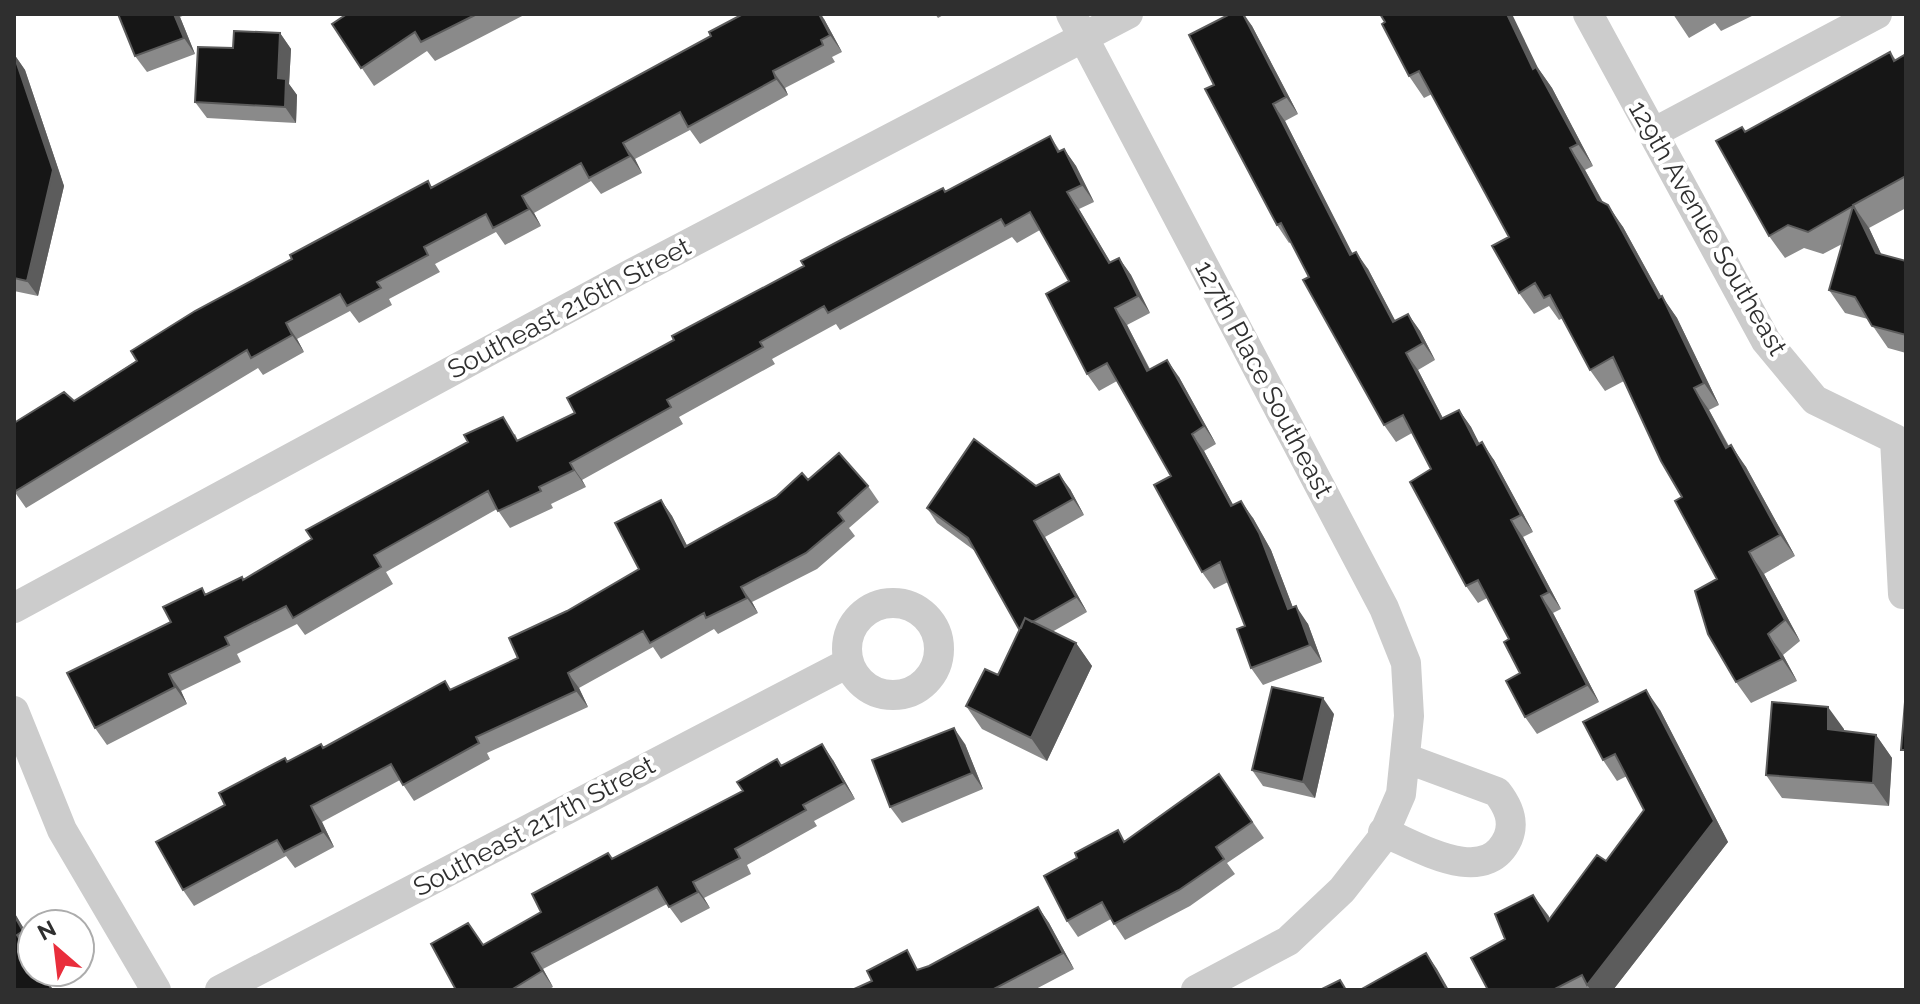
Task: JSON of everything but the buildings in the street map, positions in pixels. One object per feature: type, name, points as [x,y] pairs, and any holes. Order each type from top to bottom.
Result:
[{"type":"street","name":"Southeast 216th Street","points":[[14,608],[633,273],[1077,26],[1128,14]]},
{"type":"street","name":"129th Avenue Southeast","points":[[1588,14],[1766,341],[1815,400],[1901,439]]},
{"type":"street","points":[[1653,133],[1877,14]]},
{"type":"street","name":"127th Place Southeast","points":[[1077,26],[1384,608],[1406,663],[1409,716],[1401,794],[1383,832],[1342,890],[1288,941],[1196,990]]},
{"type":"street","points":[[1901,439],[1903,594]]},
{"type":"street","name":"Southeast 217th Street","points":[[220,990],[848,663]]},
{"type":"street","points":[[14,711],[62,830],[156,990]]},
{"type":"street","points":[[1383,832],[1458,862],[1473,864],[1489,860],[1501,849],[1509,835],[1511,819],[1507,804],[1497,792],[1405,758]]}]
